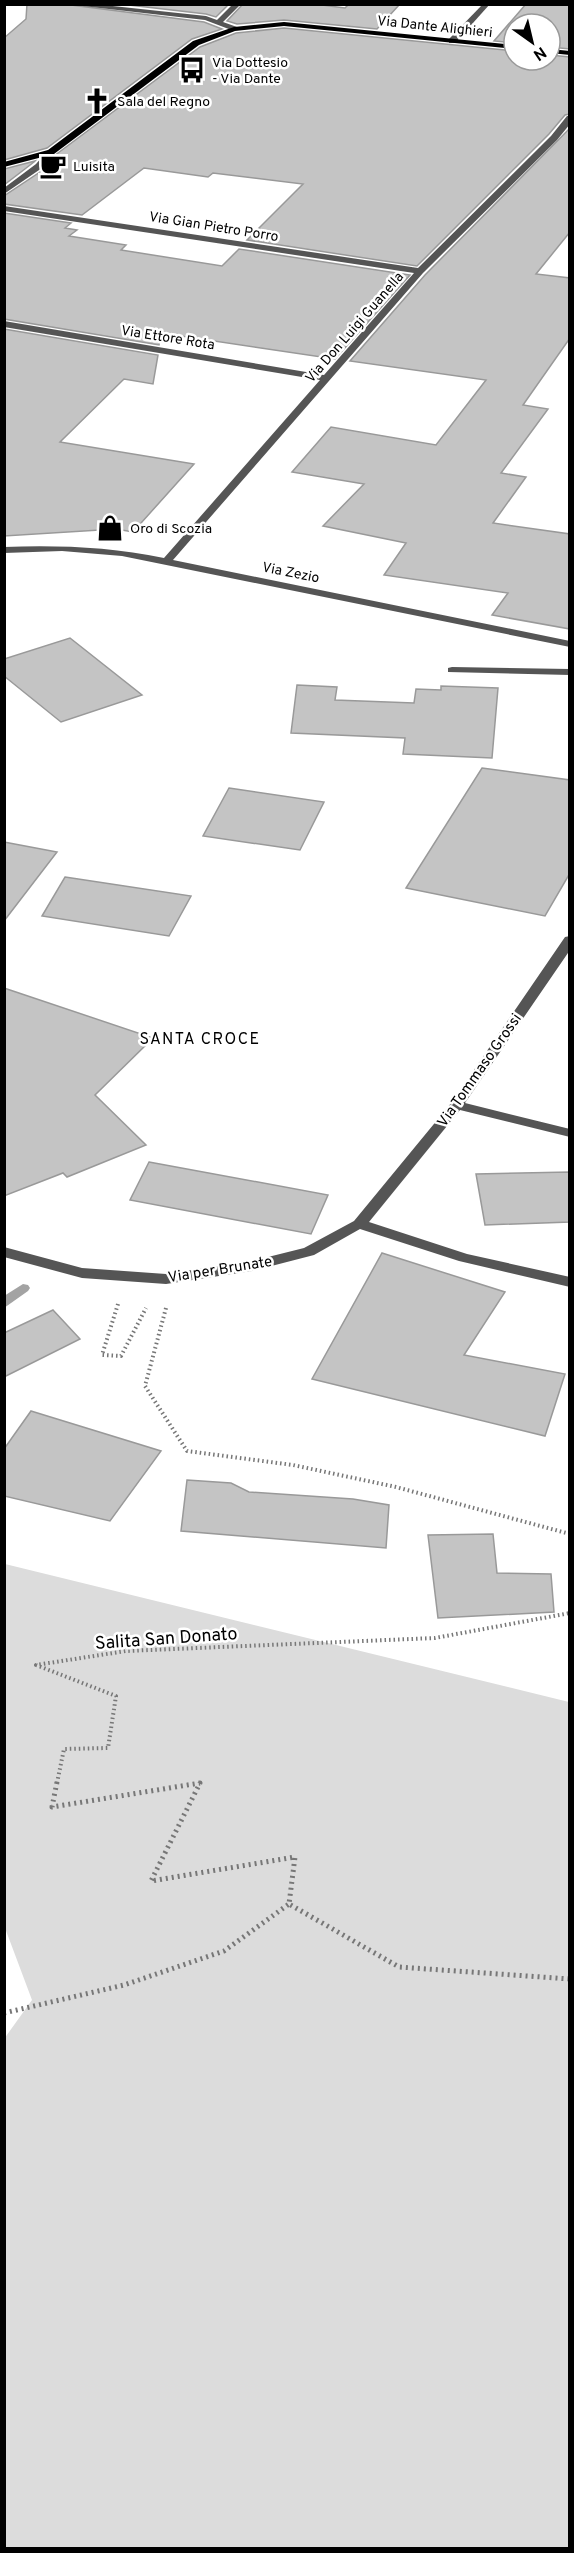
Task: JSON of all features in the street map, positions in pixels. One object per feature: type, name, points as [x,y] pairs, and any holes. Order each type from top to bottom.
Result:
[{"type":"main road","name":"Via Dante Alighieri","points":[[51,152],[196,43],[234,29],[284,24],[502,46]]},
{"type":"main road","points":[[4,165],[51,152]]},
{"type":"street","points":[[68,4],[196,16],[234,29]]},
{"type":"street","points":[[219,22],[238,4]]},
{"type":"street","points":[[452,41],[487,4]]},
{"type":"street","name":"Via Don Luigi Guanella","points":[[166,562],[420,271],[554,138],[570,118]]},
{"type":"street","points":[[554,138],[570,140]]},
{"type":"street","points":[[4,192],[39,166],[51,152]]},
{"type":"street","name":"Via Gian Pietro Porro","points":[[4,208],[420,271]]},
{"type":"street","name":"Via Ettore Rota","points":[[4,324],[327,378]]},
{"type":"street","name":"Via Zezio","points":[[4,550],[80,549],[122,553],[570,644]]},
{"type":"street","points":[[452,670],[570,672]]},
{"type":"street","name":"Via Tommaso Grossi","points":[[359,1224],[457,1105],[570,940]]},
{"type":"street","points":[[457,1105],[570,1133]]},
{"type":"street","points":[[359,1224],[464,1258],[570,1282]]},
{"type":"street","name":"Via per Brunate","points":[[4,1252],[82,1274],[166,1279],[252,1266],[309,1252],[359,1224]]},
{"type":"path","points":[[130,1276],[102,1355],[121,1356],[144,1308],[167,1308],[145,1386],[187,1451],[293,1466],[396,1487],[570,1534]]},
{"type":"path","name":"Salita San Donato","points":[[288,1904],[295,1857],[151,1881],[200,1783],[52,1807],[63,1749],[108,1748],[116,1696],[36,1665],[126,1651],[435,1638],[570,1613]]},
{"type":"path","points":[[4,2013],[124,1985],[224,1951],[288,1904],[399,1967],[570,1978]]},
{"type":"shaded area","points":[[5,1564],[569,1702],[569,2548],[5,2548],[4,2039],[32,2000],[5,1928]]},
{"type":"building","points":[[27,4],[63,4],[204,22],[222,29],[192,39],[47,148],[4,160],[4,38],[26,19]]},
{"type":"building","points":[[120,4],[229,4],[216,17]]},
{"type":"building","points":[[243,4],[314,4],[345,8],[349,4],[400,4],[377,29],[284,20],[237,24],[227,21]]},
{"type":"building","points":[[526,4],[570,4],[570,49],[562,48],[562,12],[519,12]]},
{"type":"building","points":[[284,28],[502,50],[502,72],[562,72],[562,56],[570,57],[570,114],[565,115],[549,134],[417,266],[247,240],[303,184],[213,173],[208,177],[144,168],[82,215],[4,204],[4,196],[43,170],[54,156],[200,47],[236,33]]},
{"type":"building","points":[[502,32],[502,42],[494,41]]},
{"type":"building","points":[[570,128],[570,232],[536,274],[570,278],[570,338],[523,405],[548,409],[501,473],[526,477],[493,523],[570,534],[570,629],[492,615],[508,593],[384,575],[406,543],[323,526],[364,484],[292,472],[331,427],[436,445],[486,380],[350,361],[425,275]]},
{"type":"building","points":[[34,162],[4,185],[4,169]]},
{"type":"building","points":[[4,213],[71,223],[65,228],[77,230],[69,236],[126,245],[121,250],[222,266],[239,249],[410,275],[335,359],[161,333],[159,345],[4,319]]},
{"type":"building","points":[[4,329],[158,355],[153,384],[124,379],[60,442],[194,464],[133,532],[116,529],[4,536]]},
{"type":"building","points":[[70,638],[142,695],[61,722],[4,676],[4,659]]},
{"type":"building","points":[[297,685],[337,687],[335,700],[414,703],[416,689],[441,690],[441,686],[498,688],[492,758],[403,754],[405,738],[291,733]]},
{"type":"building","points":[[482,768],[570,780],[570,873],[545,916],[406,888]]},
{"type":"building","points":[[229,788],[324,802],[300,850],[203,836]]},
{"type":"building","points":[[4,842],[57,852],[4,921]]},
{"type":"building","points":[[65,877],[191,896],[169,936],[42,916]]},
{"type":"building","points":[[4,988],[153,1038],[95,1095],[146,1145],[67,1177],[63,1173],[4,1196]]},
{"type":"building","points":[[149,1162],[328,1195],[311,1234],[130,1200]]},
{"type":"building","points":[[570,1172],[570,1222],[485,1225],[476,1174]]},
{"type":"building","points":[[382,1253],[505,1292],[464,1355],[565,1374],[545,1436],[312,1379]]},
{"type":"building","points":[[53,1310],[80,1339],[4,1377],[4,1333]]},
{"type":"building","points":[[31,1411],[161,1451],[110,1521],[4,1496],[4,1449]]},
{"type":"building","points":[[187,1480],[231,1483],[249,1492],[353,1499],[389,1505],[386,1548],[181,1531]]},
{"type":"building","points":[[493,1534],[497,1573],[551,1574],[554,1612],[438,1618],[428,1535]]},
{"type":"waterway","points":[[4,1304],[23,1288]]},
{"type":"place","name":"Via Dottesio - Via Dante","points":[[192,70]]},
{"type":"place","name":"Sala del Regno","points":[[97,101]]},
{"type":"place","name":"Luisita","points":[[53,166]]},
{"type":"place","name":"Oro di Scozia","points":[[110,528]]},
{"type":"district","name":"SANTA CROCE","points":[[200,1038]]}]
